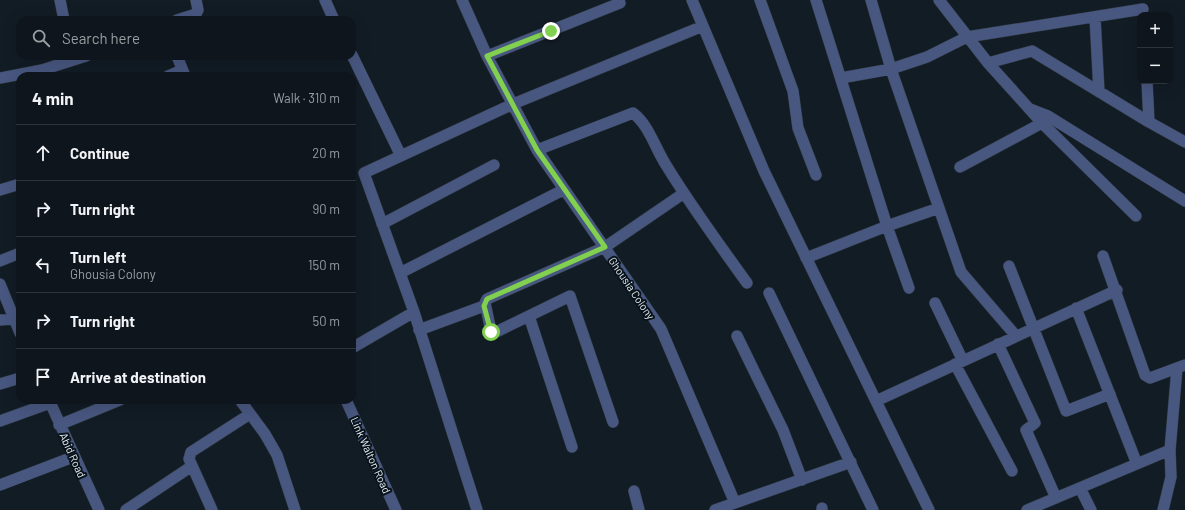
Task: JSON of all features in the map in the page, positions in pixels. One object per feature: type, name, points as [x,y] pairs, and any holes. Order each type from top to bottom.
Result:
[{"type":"street","points":[[60,0],[63,16]]},
{"type":"street","points":[[190,16],[196,14],[198,10],[196,0]]},
{"type":"street","points":[[325,0],[332,16]]},
{"type":"street","name":"Ghousia Colony","points":[[462,0],[487,56],[537,150],[563,190],[605,247],[661,330],[735,503]]},
{"type":"street","points":[[692,0],[764,171],[929,510]]},
{"type":"street","points":[[760,0],[793,91],[798,128],[816,175]]},
{"type":"street","points":[[816,0],[887,226],[909,288]]},
{"type":"street","points":[[871,0],[891,68],[961,272],[1016,336]]},
{"type":"street","points":[[939,0],[988,63],[1029,109],[1136,216]]},
{"type":"street","points":[[487,56],[620,3]]},
{"type":"street","points":[[841,78],[891,68],[927,57],[967,37],[1143,8]]},
{"type":"street","points":[[1095,17],[1099,92]]},
{"type":"street","points":[[477,510],[414,312],[364,173],[513,104],[703,26]]},
{"type":"street","points":[[988,63],[1032,51],[1149,122],[1185,142]]},
{"type":"street","points":[[32,72],[42,70],[68,60]]},
{"type":"street","points":[[178,60],[183,72]]},
{"type":"street","points":[[354,60],[402,156]]},
{"type":"street","points":[[0,78],[16,75]]},
{"type":"street","points":[[1147,84],[1149,122]]},
{"type":"street","points":[[1029,109],[1048,116],[1185,201]]},
{"type":"street","points":[[537,150],[633,114],[641,119],[665,164],[747,283]]},
{"type":"street","points":[[960,167],[1042,123]]},
{"type":"street","points":[[382,224],[494,165]]},
{"type":"street","points":[[0,190],[16,185]]},
{"type":"street","points":[[400,273],[563,190]]},
{"type":"street","points":[[613,422],[570,296],[494,333],[491,332],[484,306],[487,299],[605,247],[684,193]]},
{"type":"street","points":[[806,258],[887,226],[939,208]]},
{"type":"street","points":[[0,261],[16,254]]},
{"type":"street","points":[[1103,256],[1145,375],[1150,378],[1181,366],[1170,450],[1171,477],[1163,510]]},
{"type":"street","points":[[1009,266],[1032,328],[1066,411],[1110,394]]},
{"type":"street","points":[[0,284],[16,321]]},
{"type":"street","points":[[876,401],[1116,290]]},
{"type":"street","points":[[769,293],[873,510]]},
{"type":"street","points":[[935,303],[959,362],[1012,471]]},
{"type":"street","points":[[419,330],[484,306]]},
{"type":"street","points":[[1076,308],[1137,464]]},
{"type":"street","points":[[356,346],[414,312]]},
{"type":"street","points":[[529,316],[572,447]]},
{"type":"street","points":[[0,320],[16,325]]},
{"type":"street","points":[[737,336],[783,430],[802,480]]},
{"type":"street","points":[[998,344],[1035,424],[1026,430],[1056,498]]},
{"type":"street","points":[[0,384],[16,379]]},
{"type":"street","points":[[0,421],[42,404]]},
{"type":"street","name":"Abid Road","points":[[50,404],[73,457],[99,510]]},
{"type":"street","points":[[59,425],[110,404]]},
{"type":"street","points":[[243,404],[277,455],[296,510]]},
{"type":"street","name":"Link Walton Road","points":[[348,404],[396,510]]},
{"type":"street","points":[[212,510],[189,459],[191,452],[250,414]]},
{"type":"street","points":[[1027,510],[1040,508],[1056,498],[1170,450]]},
{"type":"street","points":[[0,485],[73,457]]},
{"type":"street","points":[[715,510],[851,462]]},
{"type":"street","points":[[126,510],[192,466]]},
{"type":"street","points":[[1080,488],[1091,510]]},
{"type":"street","points":[[634,491],[639,510]]},
{"type":"route","points":[[491,332],[484,306],[487,299],[605,247],[563,190],[537,150],[487,56],[551,31]]}]
